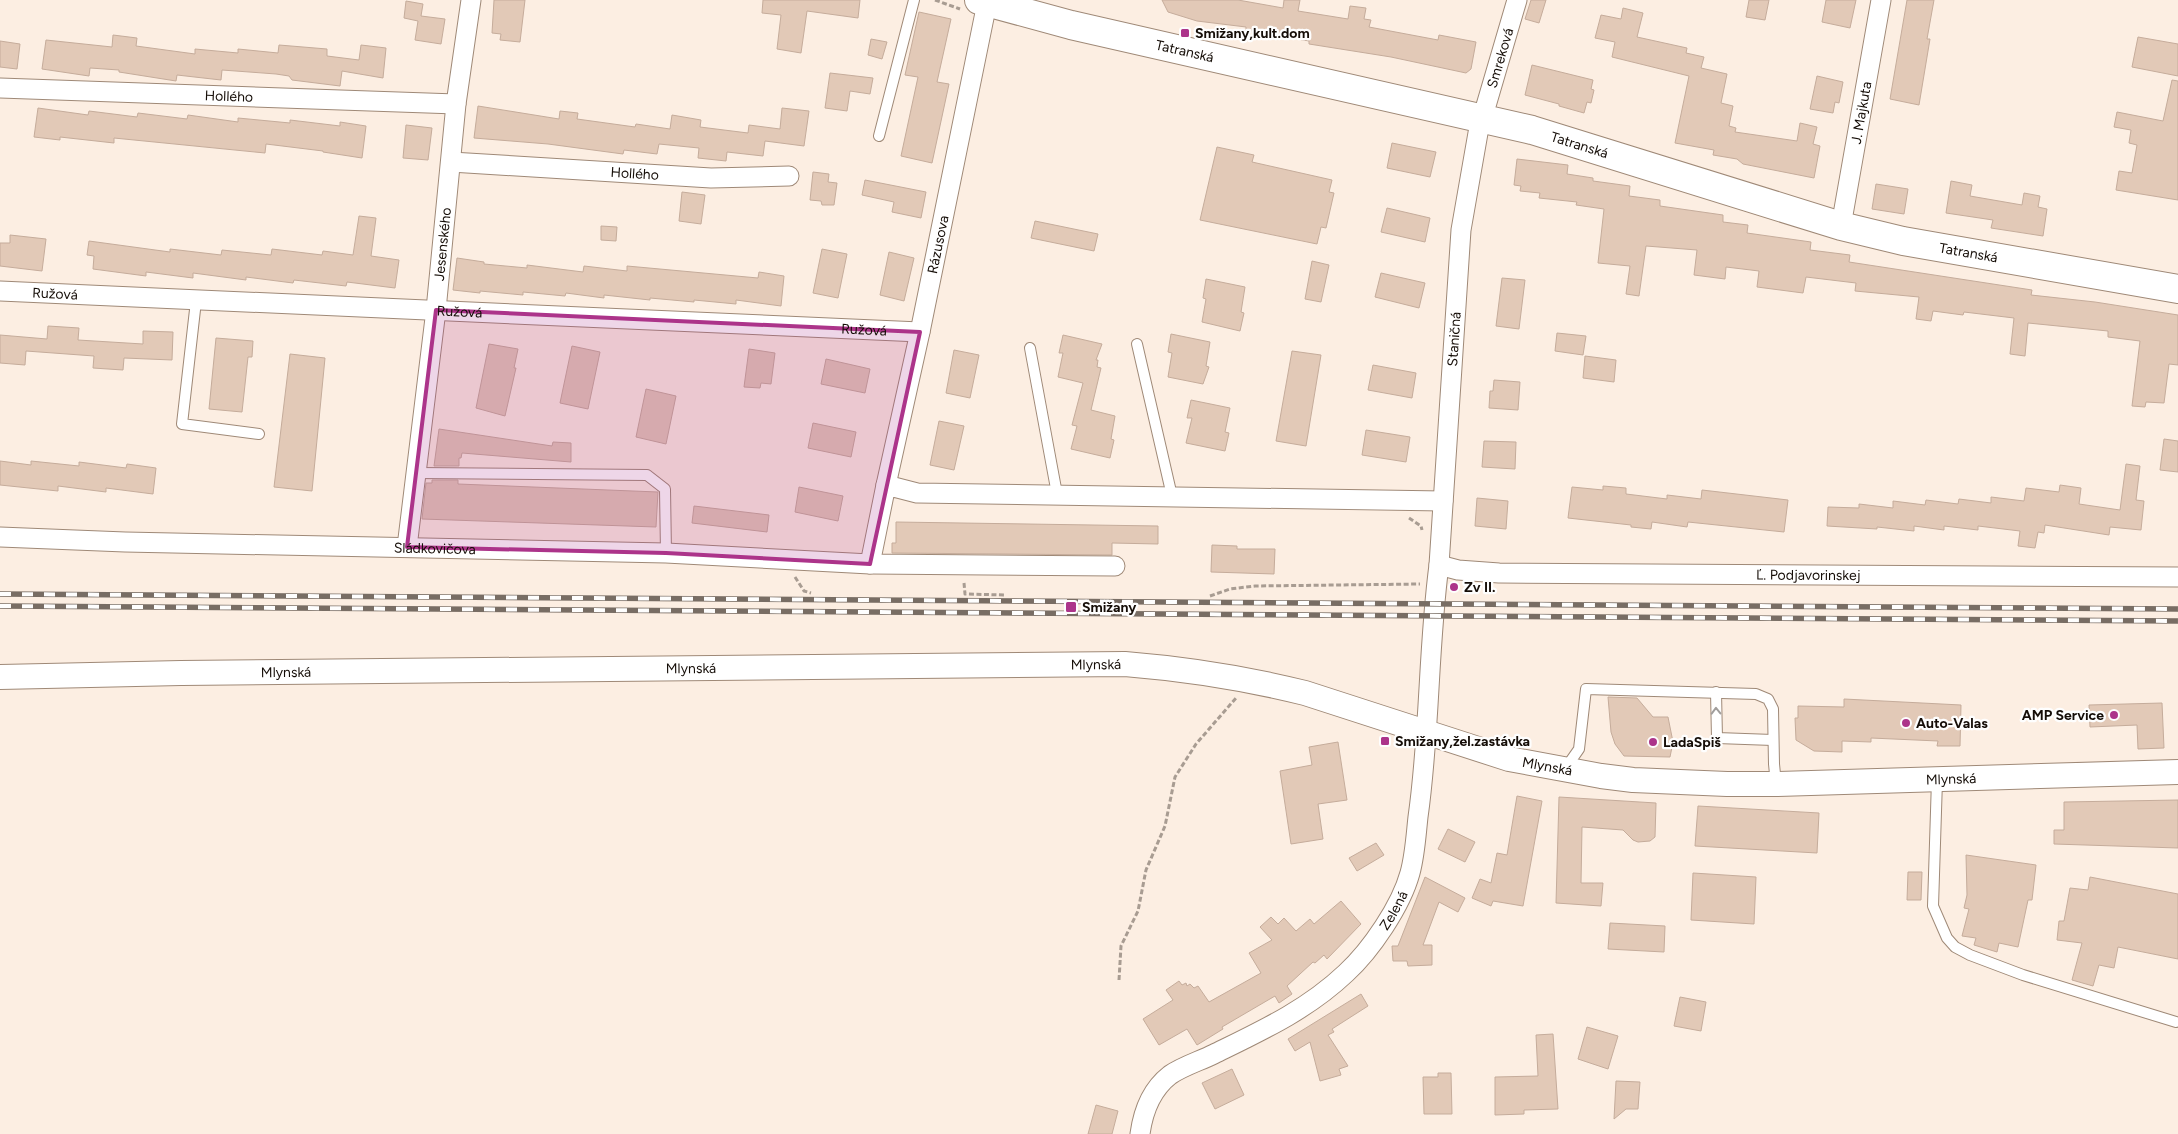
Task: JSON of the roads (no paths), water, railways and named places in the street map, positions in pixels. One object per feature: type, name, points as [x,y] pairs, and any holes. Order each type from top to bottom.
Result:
[{"type":"main road","name":"Tatranská","points":[[983,1],[1071,24],[1484,118],[1542,133],[1842,226],[1903,241],[2178,289]]},
{"type":"street","name":"Jesenského","points":[[407,547],[436,310],[456,104],[471,0]]},
{"type":"street","name":"Smreková","points":[[1484,118],[1517,0]]},
{"type":"street","name":"J. Majkuta","points":[[1842,226],[1881,0]]},
{"type":"street","name":"Rázusova","points":[[870,564],[920,332],[983,1]]},
{"type":"street","name":"Hollého","points":[[0,88],[456,104]]},
{"type":"street","name":"Staničná","points":[[1438,572],[1461,230],[1478,133],[1484,118]]},
{"type":"street","name":"Hollého","points":[[450,162],[712,178],[789,176]]},
{"type":"street","name":"Ružová","points":[[0,291],[920,332]]},
{"type":"street","points":[[886,485],[917,493],[1443,501]]},
{"type":"street","name":"Sládkovičova","points":[[0,537],[125,542],[666,553],[870,564],[1115,566]]},
{"type":"street","name":"Ľ. Podjavorinskej","points":[[1438,572],[1458,570],[1499,573],[2178,577]]},
{"type":"street","name":"Zelená","points":[[1140,1134],[1151,1099],[1170,1075],[1291,1016],[1324,993],[1346,973],[1377,938],[1399,899],[1410,873],[1422,788],[1438,572]]},
{"type":"street","name":"Mlynská","points":[[0,677],[181,673],[1094,663],[1174,668],[1242,678],[1305,693],[1510,759],[1565,770],[1633,780],[1718,784],[1776,784],[2178,772]]},
{"type":"lane","points":[[879,136],[914,0]]},
{"type":"lane","points":[[196,301],[182,424],[259,434]]},
{"type":"lane","points":[[1137,344],[1172,496]]},
{"type":"lane","points":[[1030,348],[1057,494]]},
{"type":"lane","points":[[416,473],[647,475],[664,489],[666,553]]},
{"type":"lane","points":[[1565,770],[1579,749],[1586,689],[1756,694],[1768,699],[1773,709],[1776,784]]},
{"type":"lane","points":[[1716,692],[1716,738],[1773,740]]},
{"type":"lane","points":[[1937,780],[1933,906],[1947,938],[1955,947],[1970,956],[2023,975],[2176,1022]]},
{"type":"railway","points":[[0,594],[2178,609]]},
{"type":"railway","points":[[0,606],[2178,621]]},
{"type":"place","name":"Smižany,kult.dom","points":[[1185,33]]},
{"type":"place","name":"Zv II.","points":[[1454,587]]},
{"type":"place","name":"Smižany","points":[[1071,607]]},
{"type":"place","name":"AMP Service","points":[[2114,715]]},
{"type":"place","name":"Auto-Valas","points":[[1906,723]]},
{"type":"place","name":"Smižany,žel.zastávka","points":[[1385,741]]},
{"type":"place","name":"LadaSpiš","points":[[1653,742]]}]
